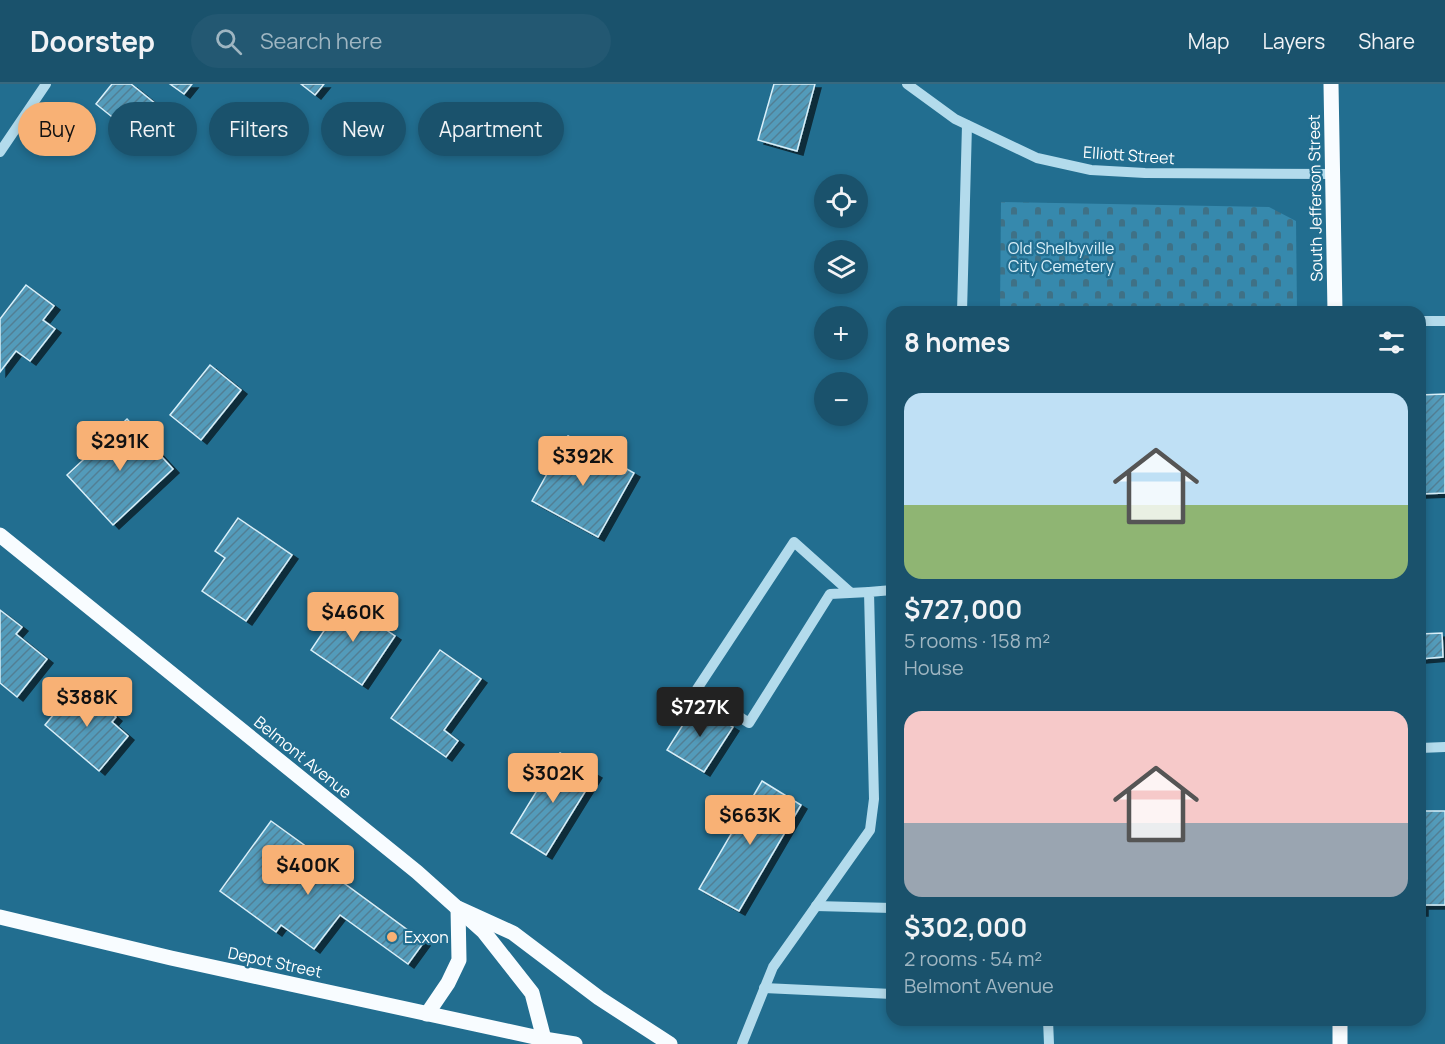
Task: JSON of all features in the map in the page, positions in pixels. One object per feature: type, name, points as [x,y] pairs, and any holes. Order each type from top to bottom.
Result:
[{"type":"main road","name":"South Jefferson Street","points":[[1331,84],[1335,306]]},
{"type":"main road","name":"Belmont Avenue","points":[[0,535],[417,872],[484,932],[532,993],[544,1041]]},
{"type":"main road","points":[[427,1014],[448,983],[459,960],[458,908],[513,933],[599,998],[670,1044]]},
{"type":"main road","name":"Depot Street","points":[[0,917],[171,958],[544,1041],[574,1044]]},
{"type":"main road","points":[[1340,1044],[1341,1026]]},
{"type":"street","points":[[0,152],[46,84]]},
{"type":"street","name":"Elliott Street","points":[[908,84],[955,119],[1037,158],[1091,170],[1145,173],[1333,174]]},
{"type":"street","points":[[962,306],[967,125]]},
{"type":"street","points":[[1426,321],[1445,321]]},
{"type":"street","points":[[851,593],[794,543],[697,689],[749,723],[830,594],[851,593],[869,592],[886,591]]},
{"type":"street","points":[[742,1044],[773,967],[870,830],[874,799],[869,592]]},
{"type":"street","points":[[1426,748],[1445,747]]},
{"type":"street","points":[[816,906],[886,908]]},
{"type":"street","points":[[764,988],[886,994]]},
{"type":"street","points":[[1048,1026],[1049,1044]]},
{"type":"green space","name":"Old Shelbyville City Cemetery","points":[[1001,202],[1269,207],[1296,221],[1297,306],[1000,306]]},
{"type":"building","points":[[112,84],[131,84],[153,102],[108,102],[108,114],[96,104]]},
{"type":"building","points":[[170,84],[192,84],[184,94]]},
{"type":"building","points":[[301,84],[324,84],[315,95]]},
{"type":"building","points":[[774,84],[815,84],[797,151],[758,140]]},
{"type":"building","points":[[26,285],[54,306],[43,320],[55,329],[30,361],[16,351],[0,372],[0,319]]},
{"type":"building","points":[[210,365],[241,390],[201,440],[170,415]]},
{"type":"building","points":[[1445,394],[1445,493],[1426,494],[1426,395]]},
{"type":"building","points":[[127,419],[173,469],[113,525],[67,475]]},
{"type":"building","points":[[568,436],[634,473],[598,537],[532,501]]},
{"type":"building","points":[[238,518],[292,555],[246,621],[202,591],[225,558],[215,551]]},
{"type":"building","points":[[344,601],[395,636],[362,685],[311,650]]},
{"type":"building","points":[[0,610],[22,627],[16,634],[47,659],[17,697],[0,683]]},
{"type":"building","points":[[1442,633],[1443,657],[1426,658],[1426,634]]},
{"type":"building","points":[[440,650],[481,679],[444,730],[458,741],[446,757],[391,718]]},
{"type":"building","points":[[78,685],[116,717],[112,722],[128,736],[99,771],[45,725]]},
{"type":"building","points":[[696,704],[733,727],[704,772],[667,750]]},
{"type":"building","points":[[560,753],[596,774],[546,855],[511,833]]},
{"type":"building","points":[[762,781],[801,805],[739,911],[699,889]]},
{"type":"building","points":[[1426,811],[1445,811],[1445,905],[1426,905]]},
{"type":"building","points":[[271,821],[322,858],[318,864],[424,942],[408,964],[340,915],[314,949],[281,925],[276,932],[220,891]]},
{"type":"place","name":"Exxon","points":[[392,937]]}]
